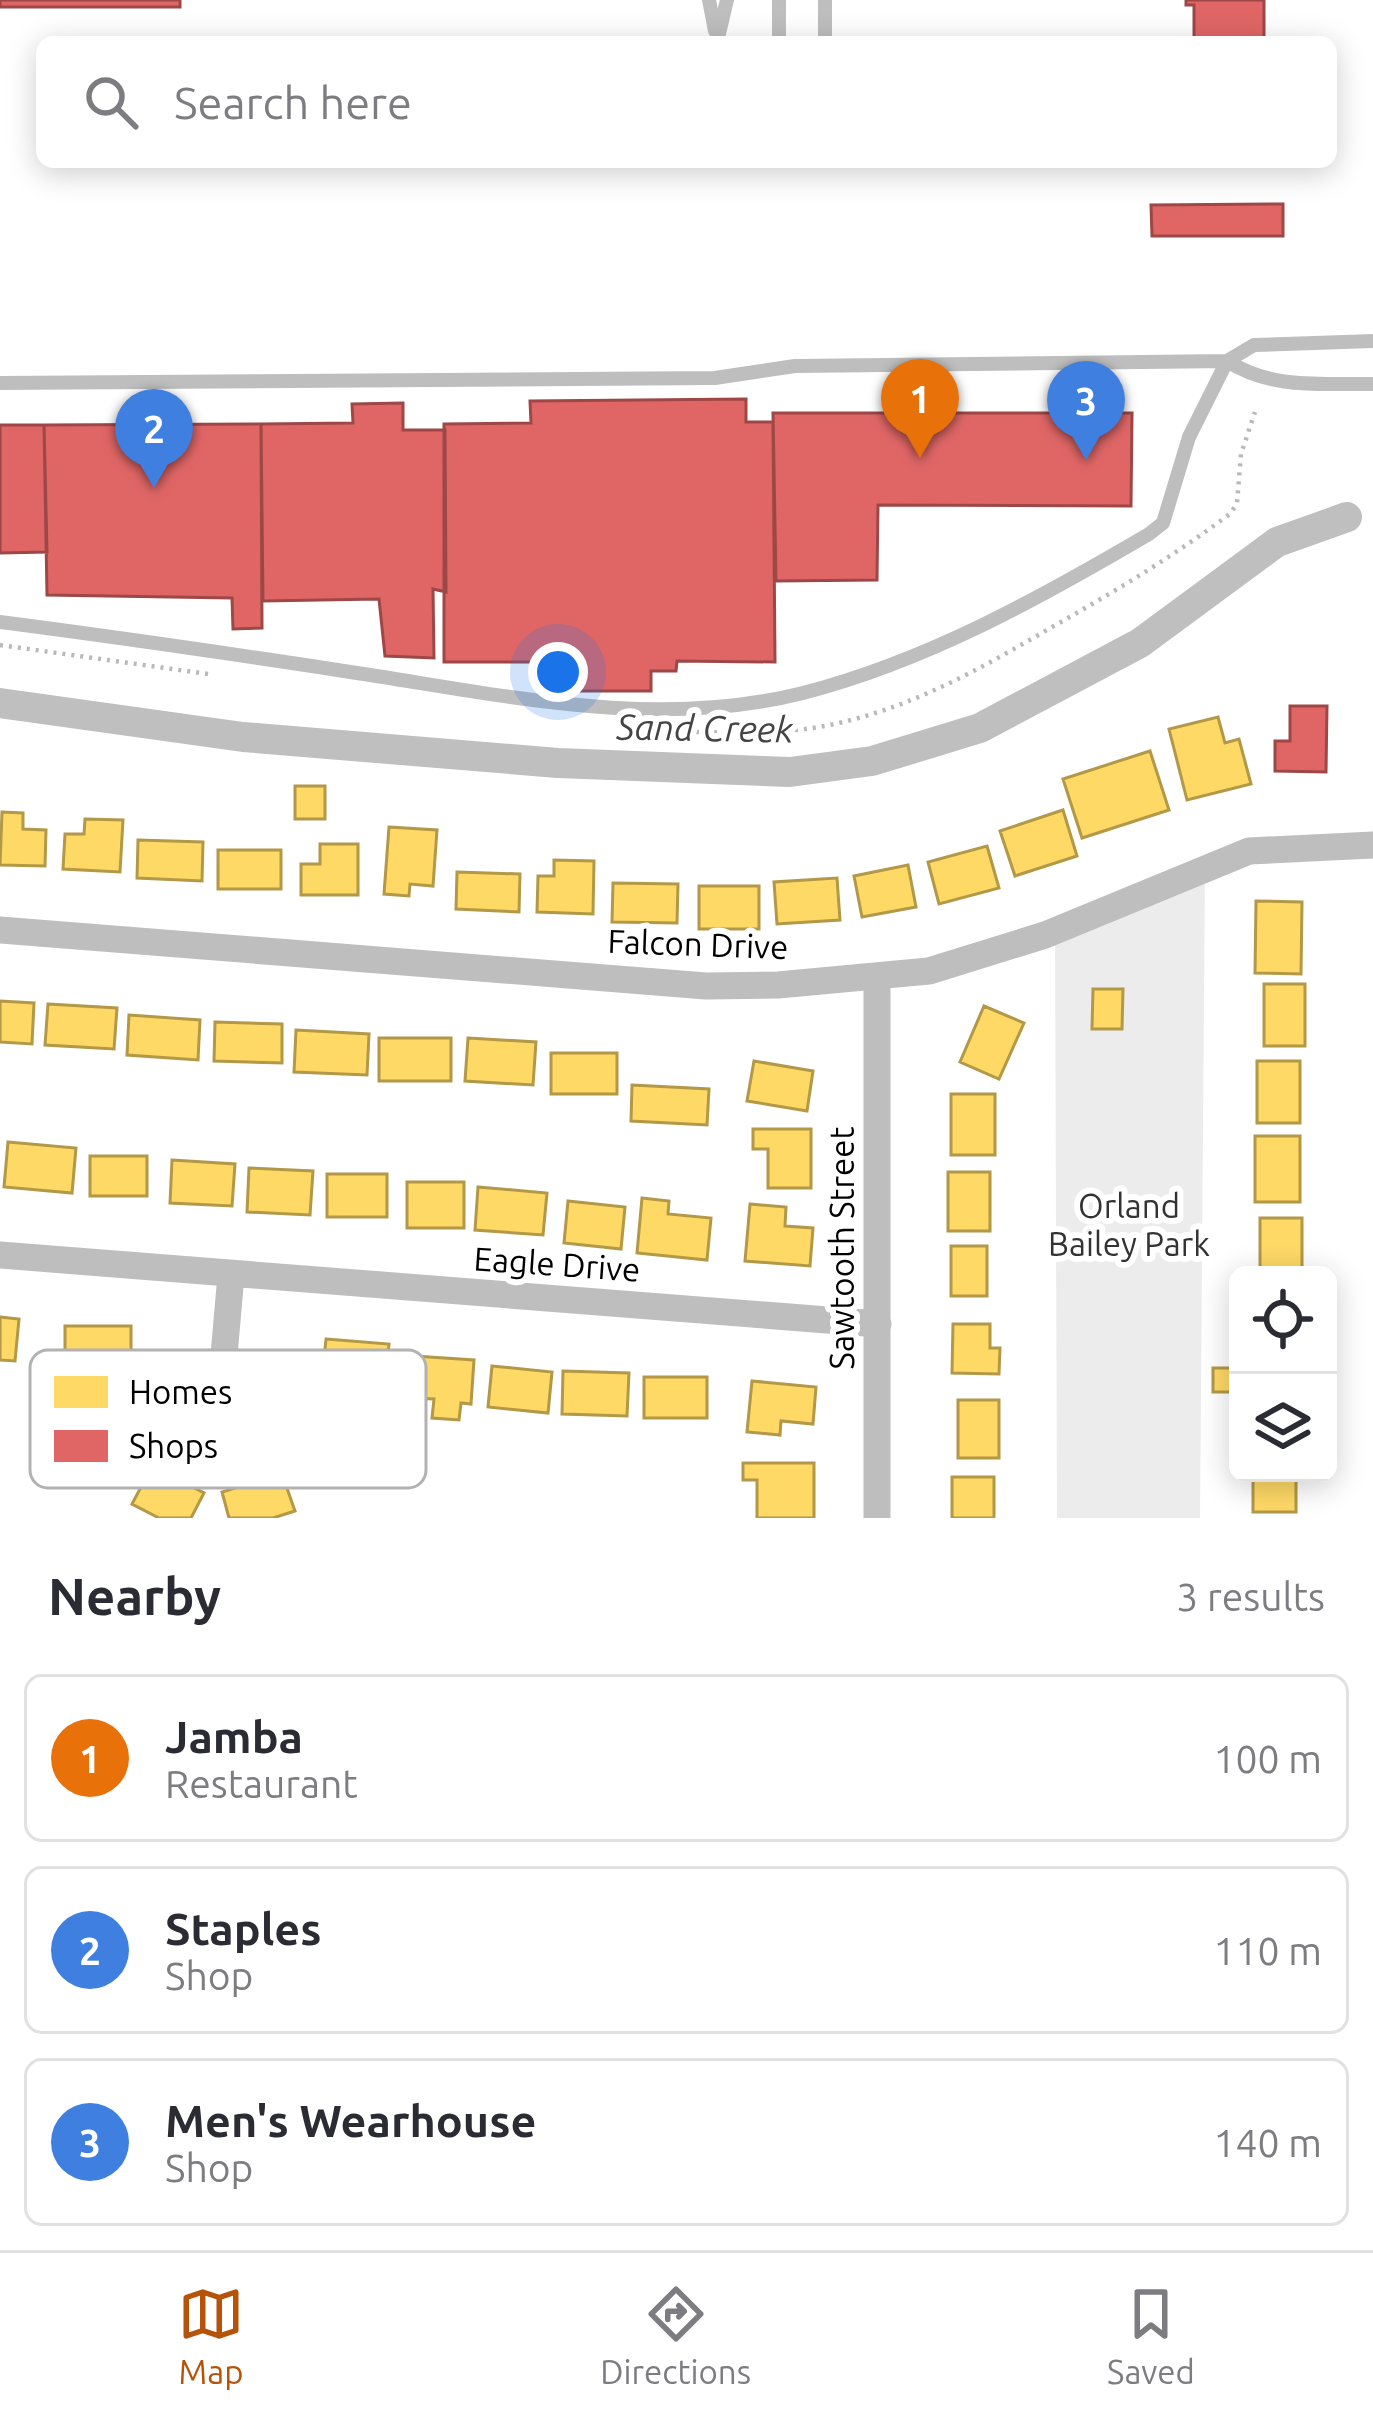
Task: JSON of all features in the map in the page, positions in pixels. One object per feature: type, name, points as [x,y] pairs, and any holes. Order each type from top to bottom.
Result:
[{"type":"street","name":"Falcon Drive","points":[[0,930],[706,986],[878,977],[929,970],[1045,935],[1249,851],[1373,845]]},
{"type":"street","name":"Sawtooth Street","points":[[877,1518],[878,977]]},
{"type":"street","name":"Eagle Drive","points":[[0,1255],[878,1324]]},
{"type":"street","points":[[224,1350],[231,1275]]},
{"type":"lane","points":[[710,0],[715,36]]},
{"type":"lane","points":[[718,36],[727,0]]},
{"type":"lane","points":[[779,0],[779,36]]},
{"type":"lane","points":[[825,0],[825,36]]},
{"type":"lane","points":[[0,383],[715,378],[795,366],[1227,361],[1254,345],[1373,341]]},
{"type":"lane","points":[[1227,361],[1252,377],[1373,384]]},
{"type":"lane","points":[[0,622],[582,707],[710,707],[800,694],[903,662],[1052,591],[1149,534],[1163,523],[1189,437],[1227,361]]},
{"type":"path","points":[[682,731],[742,733],[839,723],[893,708],[962,679],[1163,564],[1231,513],[1237,503],[1241,454],[1255,412]]},
{"type":"path","points":[[0,645],[210,675]]},
{"type":"green space","name":"Orland Bailey Park","points":[[1205,870],[1200,1518],[1057,1518],[1055,931]]},
{"type":"building: Homes","points":[[1218,717],[1225,743],[1239,739],[1251,784],[1187,800],[1169,729]]},
{"type":"building: Homes","points":[[1150,751],[1169,810],[1082,838],[1063,779]]},
{"type":"building: Homes","points":[[295,786],[325,786],[325,819],[295,819]]},
{"type":"building: Homes","points":[[1063,810],[1077,856],[1015,876],[1000,831]]},
{"type":"building: Homes","points":[[2,812],[23,813],[23,829],[46,830],[45,866],[0,865]]},
{"type":"building: Homes","points":[[85,819],[123,820],[120,872],[63,869],[65,834],[84,834]]},
{"type":"building: Homes","points":[[389,827],[437,830],[433,886],[410,884],[409,896],[384,894]]},
{"type":"building: Homes","points":[[138,840],[203,842],[202,881],[137,878]]},
{"type":"building: Homes","points":[[320,844],[358,844],[358,895],[301,895],[301,864],[320,864]]},
{"type":"building: Homes","points":[[987,846],[999,888],[939,904],[928,862]]},
{"type":"building: Homes","points":[[218,850],[281,850],[281,889],[218,889]]},
{"type":"building: Homes","points":[[554,860],[594,861],[593,914],[537,912],[538,876],[554,876]]},
{"type":"building: Homes","points":[[908,865],[916,907],[862,917],[854,876]]},
{"type":"building: Homes","points":[[457,872],[520,874],[519,912],[456,909]]},
{"type":"building: Homes","points":[[837,878],[840,920],[777,924],[774,882]]},
{"type":"building: Homes","points":[[613,883],[678,884],[677,923],[612,922]]},
{"type":"building: Homes","points":[[699,886],[759,886],[759,929],[699,929]]},
{"type":"building: Homes","points":[[1256,901],[1302,902],[1301,974],[1255,973]]},
{"type":"building: Homes","points":[[1264,984],[1305,984],[1305,1046],[1264,1046]]},
{"type":"building: Homes","points":[[1093,989],[1123,989],[1122,1029],[1092,1029]]},
{"type":"building: Homes","points":[[0,1001],[34,1003],[32,1044],[0,1042]]},
{"type":"building: Homes","points":[[48,1004],[117,1008],[114,1049],[45,1045]]},
{"type":"building: Homes","points":[[984,1006],[1024,1023],[999,1079],[960,1062]]},
{"type":"building: Homes","points":[[129,1015],[200,1020],[198,1060],[127,1055]]},
{"type":"building: Homes","points":[[215,1022],[282,1024],[282,1063],[214,1061]]},
{"type":"building: Homes","points":[[296,1030],[369,1034],[367,1075],[294,1072]]},
{"type":"building: Homes","points":[[379,1038],[451,1038],[451,1081],[379,1081]]},
{"type":"building: Homes","points":[[468,1038],[536,1042],[533,1085],[465,1081]]},
{"type":"building: Homes","points":[[551,1053],[617,1053],[617,1094],[551,1094]]},
{"type":"building: Homes","points":[[754,1061],[813,1071],[807,1111],[747,1101]]},
{"type":"building: Homes","points":[[1257,1061],[1300,1061],[1300,1123],[1257,1123]]},
{"type":"building: Homes","points":[[632,1085],[709,1089],[707,1125],[631,1121]]},
{"type":"building: Homes","points":[[951,1094],[995,1094],[995,1155],[951,1155]]},
{"type":"building: Homes","points":[[753,1129],[811,1129],[811,1188],[768,1188],[768,1149],[753,1149]]},
{"type":"building: Homes","points":[[1255,1136],[1300,1136],[1300,1202],[1255,1202]]},
{"type":"building: Homes","points":[[8,1142],[76,1148],[72,1193],[4,1187]]},
{"type":"building: Homes","points":[[90,1156],[147,1156],[147,1196],[90,1196]]},
{"type":"building: Homes","points":[[172,1160],[235,1164],[232,1206],[170,1203]]},
{"type":"building: Homes","points":[[249,1168],[313,1171],[310,1215],[247,1212]]},
{"type":"building: Homes","points":[[948,1172],[990,1172],[990,1231],[948,1231]]},
{"type":"building: Homes","points":[[327,1174],[387,1174],[387,1217],[327,1217]]},
{"type":"building: Homes","points":[[407,1182],[464,1182],[464,1228],[407,1228]]},
{"type":"building: Homes","points":[[478,1187],[547,1193],[543,1235],[475,1230]]},
{"type":"building: Homes","points":[[642,1198],[669,1201],[668,1214],[711,1218],[707,1260],[637,1253]]},
{"type":"building: Homes","points":[[568,1201],[625,1207],[621,1249],[564,1243]]},
{"type":"building: Homes","points":[[750,1204],[786,1207],[785,1226],[813,1228],[810,1266],[745,1261]]},
{"type":"building: Homes","points":[[1260,1218],[1302,1218],[1302,1266],[1260,1266]]},
{"type":"building: Homes","points":[[951,1246],[987,1246],[987,1296],[951,1296]]},
{"type":"building: Homes","points":[[0,1317],[19,1319],[15,1361],[0,1360]]},
{"type":"building: Homes","points":[[953,1324],[990,1324],[990,1348],[1000,1348],[999,1374],[952,1373]]},
{"type":"building: Homes","points":[[65,1326],[131,1326],[131,1350],[65,1350]]},
{"type":"building: Homes","points":[[326,1339],[389,1344],[388,1350],[325,1350]]},
{"type":"building: Homes","points":[[426,1357],[474,1360],[471,1404],[461,1403],[459,1420],[432,1418],[434,1399],[426,1399]]},
{"type":"building: Homes","points":[[492,1366],[552,1372],[548,1413],[488,1407]]},
{"type":"building: Homes","points":[[1213,1368],[1229,1368],[1229,1392],[1213,1392]]},
{"type":"building: Homes","points":[[563,1371],[629,1373],[627,1416],[562,1414]]},
{"type":"building: Homes","points":[[644,1377],[707,1377],[707,1418],[644,1418]]},
{"type":"building: Homes","points":[[752,1381],[816,1387],[813,1424],[781,1421],[780,1435],[747,1432]]},
{"type":"building: Homes","points":[[958,1400],[999,1400],[999,1458],[958,1458]]},
{"type":"building: Homes","points":[[743,1463],[814,1463],[814,1518],[757,1518],[757,1480],[743,1480]]},
{"type":"building: Homes","points":[[952,1477],[994,1477],[994,1518],[952,1518]]},
{"type":"building: Homes","points":[[1253,1482],[1296,1482],[1296,1512],[1253,1512]]},
{"type":"building: Homes","points":[[140,1488],[194,1488],[204,1493],[191,1518],[159,1518],[132,1504]]},
{"type":"building: Homes","points":[[287,1488],[295,1511],[273,1518],[229,1518],[222,1492]]},
{"type":"building: Shops","points":[[0,0],[180,0],[180,7],[0,7]]},
{"type":"building: Shops","points":[[1186,0],[1264,0],[1264,36],[1194,36],[1194,5],[1186,5]]},
{"type":"building: Shops","points":[[1283,204],[1283,236],[1152,236],[1151,205]]},
{"type":"building: Shops","points":[[746,399],[746,422],[773,422],[775,662],[677,661],[676,671],[651,671],[651,691],[581,691],[582,662],[444,662],[444,424],[531,423],[530,401]]},
{"type":"building: Shops","points":[[403,403],[403,430],[445,430],[446,592],[433,589],[434,658],[385,656],[379,599],[263,601],[261,424],[353,423],[352,404]]},
{"type":"building: Shops","points":[[773,413],[1132,413],[1131,506],[878,505],[877,580],[776,581]]},
{"type":"building: Shops","points":[[261,424],[262,628],[233,629],[232,598],[47,595],[44,425]]},
{"type":"building: Shops","points":[[0,425],[44,425],[47,552],[0,553]]},
{"type":"building: Shops","points":[[1290,706],[1327,706],[1326,772],[1275,771],[1275,741],[1290,741]]},
{"type":"waterway","name":"Sand Creek","points":[[0,703],[243,737],[558,763],[790,772],[872,761],[980,728],[1140,643],[1277,542],[1347,517]]},
{"type":"place","name":"Jamba","points":[[920,458]]},
{"type":"place","name":"Men's Wearhouse","points":[[1086,460]]},
{"type":"place","name":"Staples","points":[[154,488]]}]
